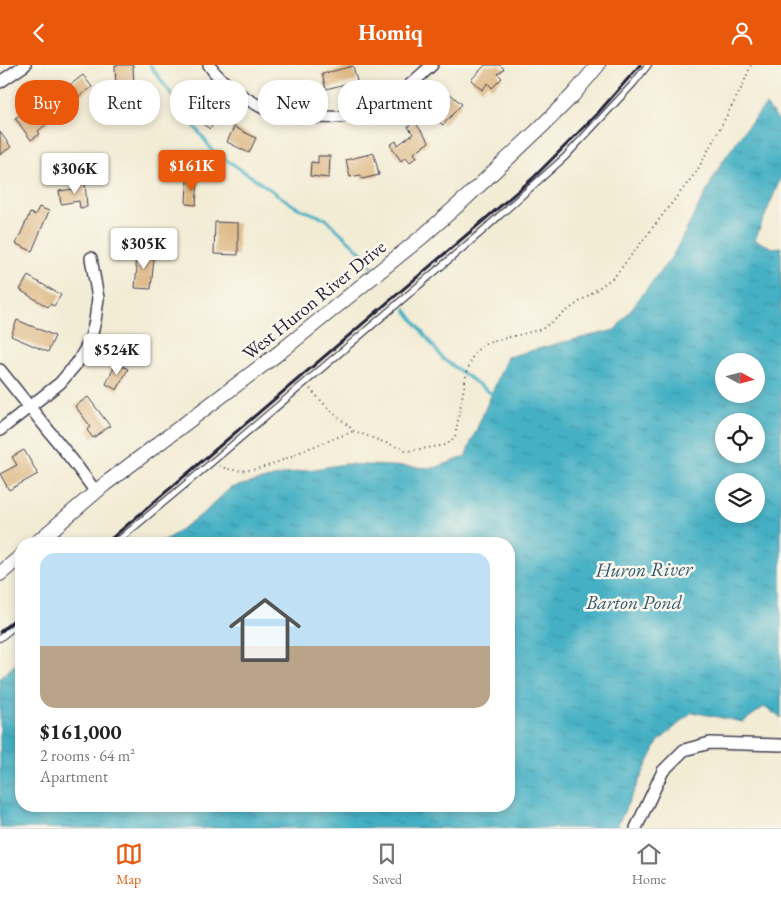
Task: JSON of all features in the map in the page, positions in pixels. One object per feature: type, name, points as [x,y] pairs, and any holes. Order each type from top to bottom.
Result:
[{"type":"street","points":[[2,78],[25,65]]},
{"type":"street","points":[[209,65],[214,73],[232,89],[262,108],[281,115],[330,118],[351,116],[372,110],[403,91],[432,65]]},
{"type":"street","name":"West Huron River Drive","points":[[43,537],[96,492],[280,352],[423,236],[541,127],[573,95],[598,65]]},
{"type":"street","points":[[0,430],[60,383],[77,363],[90,341],[98,298],[91,258]]},
{"type":"street","points":[[0,370],[96,492]]},
{"type":"street","points":[[0,574],[15,561]]},
{"type":"street","points":[[636,828],[663,771],[684,750],[710,743],[781,745]]},
{"type":"lane","points":[[122,537],[478,235],[565,157],[634,84],[648,65]]},
{"type":"lane","points":[[0,638],[15,626]]},
{"type":"path","points":[[305,383],[327,407],[354,431],[408,451],[446,445],[455,437],[466,376],[473,355],[483,344],[542,329],[615,276],[697,171],[742,87],[751,65]]},
{"type":"path","points":[[211,463],[226,469],[246,470],[267,467],[354,431]]},
{"type":"water","name":"Barton Pond","points":[[766,105],[781,125],[781,177],[755,240],[773,248],[781,247],[781,718],[764,707],[743,722],[692,712],[658,742],[616,828],[0,828],[0,678],[15,664],[15,812],[515,812],[515,537],[170,537],[205,512],[230,488],[290,473],[345,464],[434,468],[465,457],[507,357],[615,330],[673,255],[722,162],[746,128]]},
{"type":"building","points":[[115,65],[133,65],[134,80],[116,80]]},
{"type":"building","points":[[485,65],[500,65],[504,69],[498,74],[502,78],[492,88],[488,83],[482,90],[471,80]]},
{"type":"building","points":[[353,66],[357,80],[338,80],[338,86],[328,88],[328,80],[324,80],[322,74]]},
{"type":"building","points":[[83,75],[89,83],[89,89],[79,96],[79,80],[76,80]]},
{"type":"building","points":[[450,94],[462,104],[450,117]]},
{"type":"building","points":[[20,125],[45,125],[38,131],[40,134],[31,140]]},
{"type":"building","points":[[204,125],[213,125],[210,129]]},
{"type":"building","points":[[417,125],[429,142],[414,153],[417,157],[410,162],[406,157],[401,161],[390,145],[396,141],[398,145],[413,134],[408,127]]},
{"type":"building","points":[[234,127],[256,138],[249,153],[227,142]]},
{"type":"building","points":[[0,132],[11,147],[0,155]]},
{"type":"building","points":[[374,153],[379,175],[362,179],[361,175],[350,177],[346,160]]},
{"type":"building","points":[[318,156],[330,156],[329,178],[310,176],[311,162],[318,163]]},
{"type":"building","points":[[187,180],[198,181],[196,205],[186,204]]},
{"type":"building","points":[[85,182],[87,207],[80,208],[79,201],[61,204],[59,191],[74,189],[74,183]]},
{"type":"building","points":[[39,207],[49,211],[32,251],[16,244],[30,213],[35,215]]},
{"type":"building","points":[[215,222],[238,223],[238,255],[214,254]]},
{"type":"building","points":[[136,251],[148,252],[147,257],[154,258],[151,289],[135,288]]},
{"type":"building","points":[[28,276],[61,295],[54,306],[50,304],[48,307],[20,290]]},
{"type":"building","points":[[17,320],[55,336],[48,352],[11,336]]},
{"type":"building","points":[[116,363],[128,369],[117,390],[106,384]]},
{"type":"building","points":[[88,397],[110,426],[93,438],[87,430],[91,427],[75,406]]},
{"type":"building","points":[[24,450],[38,474],[9,490],[0,474],[17,465],[12,457]]},
{"type":"waterway","points":[[150,65],[212,150],[296,207],[326,219],[362,253],[372,267]]},
{"type":"waterway","points":[[405,309],[443,359],[492,394],[492,396]]},
{"type":"railway","points":[[113,537],[532,179],[597,114],[640,65]]},
{"type":"railway","points":[[0,632],[15,619]]},
{"type":"water label","name":"Huron River","points":[[644,569]]}]
